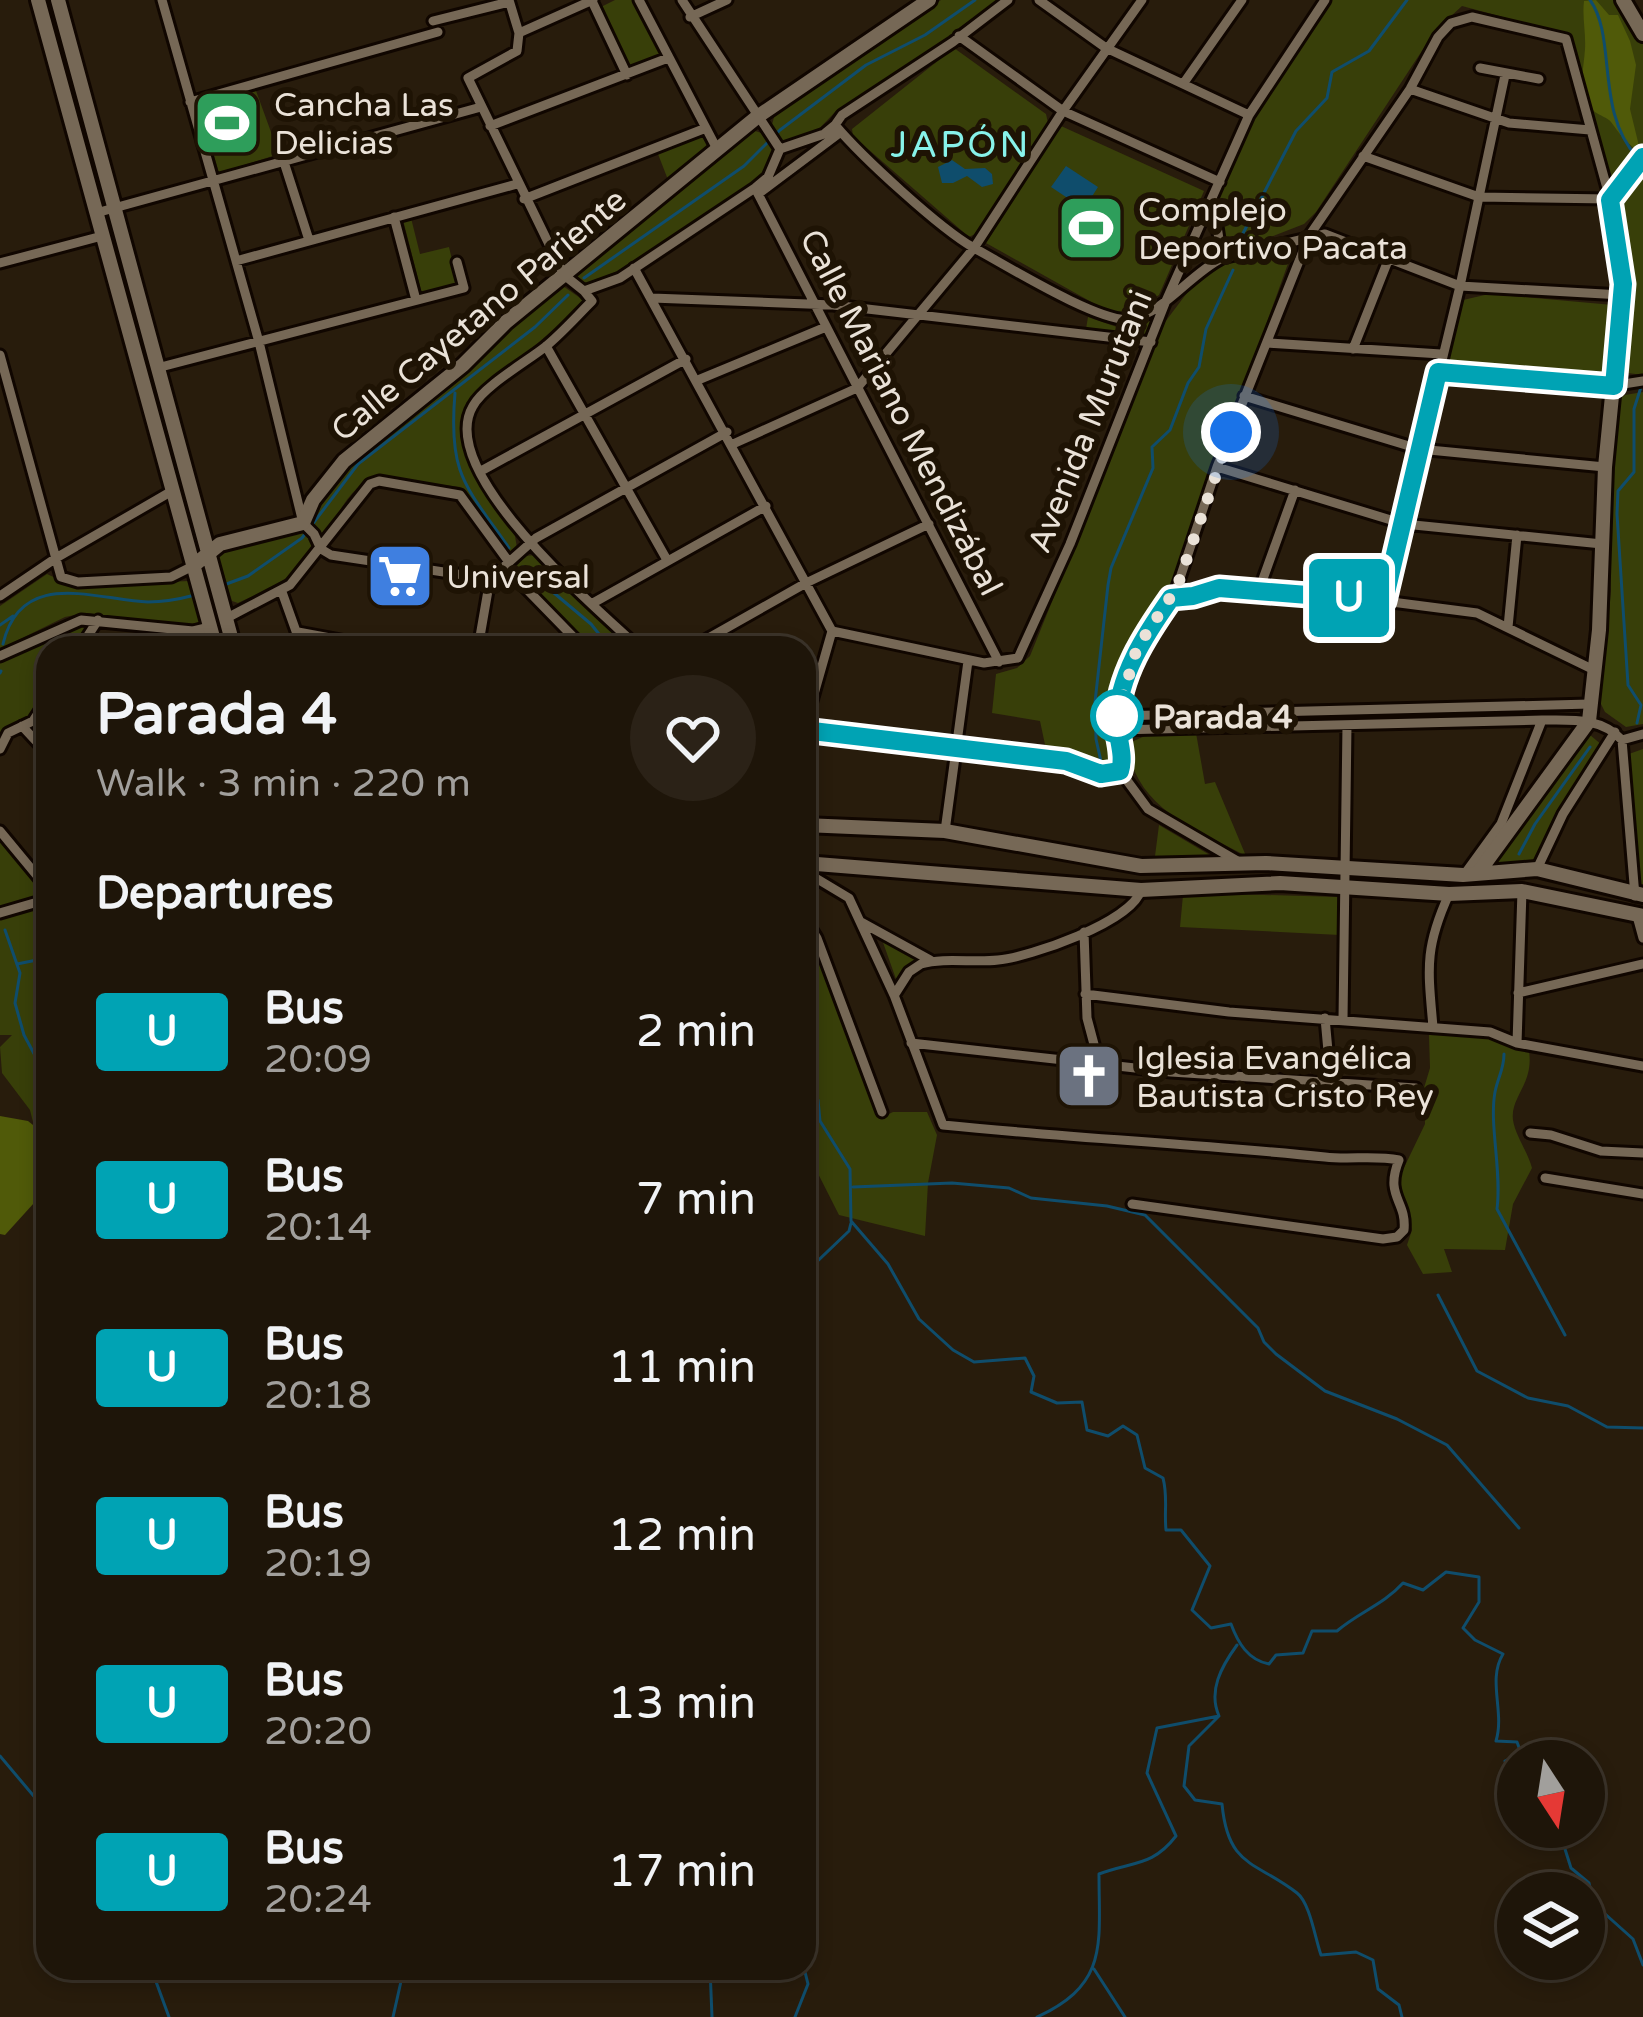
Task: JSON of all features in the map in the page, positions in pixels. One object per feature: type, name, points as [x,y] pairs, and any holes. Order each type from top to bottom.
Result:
[{"type":"street","points":[[38,0],[213,636]]},
{"type":"street","points":[[58,0],[231,636]]},
{"type":"street","points":[[162,0],[259,341],[303,523],[331,555],[490,579]]},
{"type":"street","points":[[519,33],[593,0],[627,75]]},
{"type":"street","points":[[639,0],[718,151]]},
{"type":"street","points":[[682,0],[778,146],[775,165],[757,191]]},
{"type":"street","points":[[690,17],[727,0]]},
{"type":"street","name":"Calle Cayetano Pariente","points":[[303,523],[344,461],[463,364],[575,284],[757,117],[929,0]]},
{"type":"street","points":[[575,284],[620,278],[757,191],[838,128],[842,115],[1008,0]]},
{"type":"street","points":[[733,444],[857,388],[974,248],[1142,0]]},
{"type":"street","points":[[1183,84],[1242,0]]},
{"type":"street","name":"Avenida Murutani","points":[[999,662],[1018,658],[1023,651],[1165,303],[1249,115],[1325,0]]},
{"type":"street","points":[[1623,0],[1643,34]]},
{"type":"street","points":[[190,102],[509,1],[519,33],[517,51],[468,78],[524,199],[575,284],[592,302],[475,402],[468,434],[481,471],[530,544],[626,636]]},
{"type":"street","points":[[1046,2],[1106,48],[1249,115]]},
{"type":"street","points":[[1120,771],[1117,716],[1137,648],[1171,598],[1244,396],[1309,236],[1451,22],[1472,16],[1567,39],[1610,200],[1622,295],[1589,712],[1471,874],[1449,894],[1431,933],[1427,957],[1433,1027]]},
{"type":"street","points":[[959,36],[1063,111],[1220,182]]},
{"type":"street","points":[[490,126],[668,58]]},
{"type":"street","points":[[1480,68],[1539,80]]},
{"type":"street","points":[[1384,601],[1505,75]]},
{"type":"street","points":[[1410,89],[1496,119],[1590,130]]},
{"type":"street","points":[[96,213],[481,106]]},
{"type":"street","points":[[524,199],[706,128]]},
{"type":"street","points":[[778,146],[838,128]]},
{"type":"street","points":[[838,128],[974,248],[1119,321],[1143,316],[1165,303],[1198,270],[1222,258],[1325,235],[1460,286],[1622,295]]},
{"type":"street","points":[[1363,156],[1479,197],[1610,200]]},
{"type":"street","points":[[283,159],[309,240]]},
{"type":"street","points":[[1610,200],[1640,161]]},
{"type":"street","points":[[236,261],[517,184]]},
{"type":"street","name":"Calle Mariano Mendizábal","points":[[757,191],[999,662]]},
{"type":"street","points":[[1213,198],[1222,258]]},
{"type":"street","points":[[394,217],[416,300]]},
{"type":"street","points":[[0,263],[102,236]]},
{"type":"street","points":[[1353,349],[1389,258]]},
{"type":"street","points":[[157,368],[464,288],[457,262]]},
{"type":"street","points":[[634,268],[832,631],[816,688]]},
{"type":"street","points":[[652,298],[833,304],[1151,342]]},
{"type":"street","points":[[1082,306],[1082,333]]},
{"type":"street","points":[[698,380],[826,327]]},
{"type":"street","points":[[1268,344],[1441,355]]},
{"type":"street","points":[[546,346],[667,560]]},
{"type":"street","points":[[0,355],[5,393],[62,577],[78,582],[170,577],[220,544],[303,523]]},
{"type":"street","points":[[481,471],[686,359]]},
{"type":"street","points":[[1438,372],[1614,386],[1640,382]]},
{"type":"street","points":[[1244,396],[1419,449],[1606,467]]},
{"type":"street","points":[[480,636],[490,579],[530,544],[727,432]]},
{"type":"street","points":[[1217,467],[1404,524],[1602,544]]},
{"type":"street","points":[[41,636],[70,622],[98,620],[193,631],[210,627],[282,592],[370,484],[379,481],[460,495],[507,564],[573,636]]},
{"type":"street","points":[[1259,590],[1295,490]]},
{"type":"street","points":[[0,596],[172,491]]},
{"type":"street","points":[[592,603],[766,506]]},
{"type":"street","points":[[712,636],[806,583],[929,524]]},
{"type":"street","points":[[1508,627],[1517,535]]},
{"type":"street","points":[[1171,598],[1219,588],[1477,613],[1592,669]]},
{"type":"street","points":[[282,592],[299,636]]},
{"type":"street","points":[[88,636],[98,620]]},
{"type":"street","points":[[190,636],[193,631]]},
{"type":"street","points":[[832,631],[968,661],[999,662]]},
{"type":"street","points":[[298,632],[320,636]]},
{"type":"street","points":[[0,656],[36,639]]},
{"type":"street","points":[[945,831],[968,661]]},
{"type":"street","points":[[1117,716],[1589,712],[1619,736],[1643,734]]},
{"type":"street","points":[[1117,730],[1542,720],[1589,712]]},
{"type":"street","points":[[0,749],[8,733],[36,716]]},
{"type":"street","points":[[1471,874],[1501,824],[1542,720]]},
{"type":"street","points":[[1343,1019],[1347,724]]},
{"type":"street","points":[[22,726],[36,741]]},
{"type":"street","points":[[816,731],[1066,761],[1101,774],[1120,771]]},
{"type":"street","points":[[1537,869],[1563,814],[1619,736]]},
{"type":"street","points":[[816,826],[945,831],[1142,866],[1266,863],[1471,874],[1537,869],[1639,896],[1619,736]]},
{"type":"street","points":[[1120,771],[1148,808],[1243,865]]},
{"type":"street","points":[[0,831],[36,874]]},
{"type":"street","points":[[1265,883],[1266,863]]},
{"type":"street","points":[[816,868],[1141,890],[1265,883],[1343,884],[1449,894],[1522,891],[1640,916],[1643,938]]},
{"type":"street","points":[[816,875],[849,898],[894,995],[943,1125],[1117,1142],[1184,1142],[1343,1159],[1399,1160],[1392,1190],[1405,1220],[1404,1230],[1396,1237],[1383,1239],[1132,1204]]},
{"type":"street","points":[[894,995],[909,972],[932,961],[1002,960],[1084,932],[1130,908],[1141,890]]},
{"type":"street","points":[[1517,1042],[1522,891]]},
{"type":"street","points":[[0,913],[36,902]]},
{"type":"street","points":[[861,922],[932,961]]},
{"type":"street","points":[[1084,932],[1087,1018],[1099,1063]]},
{"type":"street","points":[[816,936],[882,1112]]},
{"type":"street","points":[[1518,993],[1643,964]]},
{"type":"street","points":[[1085,994],[1229,1012],[1490,1032],[1517,1042],[1643,1066]]},
{"type":"street","points":[[1325,1018],[1331,1084]]},
{"type":"street","points":[[911,1043],[1415,1088]]},
{"type":"street","points":[[1530,1133],[1601,1151],[1643,1153]]},
{"type":"street","points":[[1545,1178],[1643,1194]]},
{"type":"green space","points":[[45,0],[52,0],[105,200],[99,201]]},
{"type":"green space","points":[[615,0],[635,0],[661,50],[659,58],[629,68],[599,8]]},
{"type":"green space","points":[[941,0],[998,0],[955,31],[951,40],[836,111],[817,131],[781,143],[771,128],[775,114]]},
{"type":"green space","points":[[1331,0],[1619,0],[1643,41],[1643,151],[1610,189],[1569,35],[1462,6],[1435,31],[1316,212],[1304,224],[1229,253],[1219,212],[1226,177],[1267,98]]},
{"type":"green space","points":[[1596,0],[1609,15],[1618,15],[1630,41],[1636,65],[1630,109],[1637,150],[1585,98],[1584,1]]},
{"type":"green space","points":[[954,48],[1046,114],[1048,123],[969,237],[853,136],[852,129]]},
{"type":"green space","points":[[255,88],[279,154],[219,173],[199,104]]},
{"type":"green space","name":"Complejo Deportivo Pacata","points":[[1061,126],[1204,191],[1159,295],[1134,310],[1111,313],[986,243]]},
{"type":"green space","points":[[755,131],[765,134],[774,148],[762,176],[618,271],[585,284],[577,276]]},
{"type":"green space","points":[[701,137],[707,140],[709,153],[670,185],[658,154]]},
{"type":"green space","points":[[1643,166],[1643,375],[1628,373],[1623,357],[1617,202]]},
{"type":"green space","points":[[411,218],[420,254],[449,247],[458,285],[422,294],[403,220]]},
{"type":"green space","points":[[111,219],[201,550],[197,554],[105,221]]},
{"type":"green space","points":[[1294,247],[1173,584],[1132,644],[1117,695],[1116,760],[1089,762],[1047,754],[1040,721],[992,713],[996,674],[1017,668],[1030,656],[1165,322],[1202,273]]},
{"type":"green space","points":[[560,284],[586,302],[471,400],[464,417],[463,435],[474,471],[515,536],[517,548],[507,554],[460,487],[379,477],[354,491],[320,535],[310,519],[334,479]]},
{"type":"green space","points":[[1489,294],[1613,305],[1606,379],[1452,368],[1448,362],[1463,300]]},
{"type":"green space","points":[[1088,317],[1117,327],[1152,321],[1146,337],[1086,329]]},
{"type":"green space","points":[[1643,392],[1643,724],[1626,727],[1605,712],[1600,702],[1611,591],[1609,538],[1619,400]]},
{"type":"green space","points":[[301,528],[312,537],[305,560],[296,570],[261,593],[232,601],[218,555],[221,548]]},
{"type":"green space","points":[[535,555],[619,636],[579,636],[515,568],[525,556]]},
{"type":"green space","points":[[47,574],[73,586],[189,581],[199,622],[190,625],[85,613],[65,617],[0,649],[0,606]]},
{"type":"green space","points":[[88,626],[82,636],[55,636]]},
{"type":"green space","points":[[36,645],[36,710],[0,737],[0,663]]},
{"type":"green space","points":[[1196,733],[1205,784],[1215,782],[1246,856],[1170,814],[1142,785],[1127,744],[1147,735]]},
{"type":"green space","points":[[1590,735],[1602,745],[1558,810],[1532,865],[1489,870]]},
{"type":"green space","points":[[1643,749],[1643,884],[1640,885],[1626,755]]},
{"type":"green space","points":[[1159,825],[1220,861],[1155,856]]},
{"type":"green space","points":[[0,839],[36,882],[36,1134],[30,1110],[2,1073],[0,1047],[12,1035],[0,1035]]},
{"type":"green space","points":[[1183,895],[1340,897],[1340,935],[1180,927]]},
{"type":"green space","points":[[880,934],[917,958],[896,979]]},
{"type":"green space","points":[[816,948],[880,1118],[893,1112],[927,1112],[937,1135],[925,1236],[839,1215],[816,1170]]},
{"type":"green space","points":[[1429,1035],[1490,1036],[1500,1044],[1529,1051],[1528,1072],[1513,1120],[1532,1168],[1513,1204],[1505,1250],[1444,1249],[1452,1272],[1423,1274],[1407,1245],[1412,1230],[1399,1178],[1425,1124]]},
{"type":"green space","points":[[0,1116],[28,1121],[36,1127],[36,1204],[5,1235],[0,1234]]},
{"type":"water","points":[[952,160],[965,169],[985,168],[993,184],[982,187],[967,176],[942,183],[938,167]]},
{"type":"water","points":[[1066,166],[1098,187],[1084,209],[1051,187]]},
{"type":"waterway","points":[[584,278],[744,166],[780,130],[866,65],[925,35],[975,0]]},
{"type":"waterway","points":[[1237,245],[1296,131],[1327,98],[1332,72],[1369,51],[1407,0]]},
{"type":"waterway","points":[[1590,0],[1603,34],[1616,119],[1637,157]]},
{"type":"waterway","points":[[1102,766],[1095,702],[1111,568],[1153,468],[1152,447],[1170,430],[1199,367],[1206,329],[1233,270]]},
{"type":"waterway","points":[[221,586],[248,576],[302,538],[358,464],[535,327],[568,295]]},
{"type":"waterway","points":[[1637,723],[1641,705],[1628,685],[1617,514],[1618,491],[1634,472],[1634,409],[1642,384]]},
{"type":"waterway","points":[[455,393],[457,461],[471,493],[509,548]]},
{"type":"waterway","points":[[523,567],[600,636]]},
{"type":"waterway","points":[[3,644],[12,620],[43,596],[84,594],[148,602],[195,595]]},
{"type":"waterway","points":[[0,625],[13,616]]},
{"type":"waterway","points":[[1519,854],[1590,747]]},
{"type":"waterway","points":[[5,930],[20,973],[15,1003],[36,1057]]},
{"type":"waterway","points":[[17,964],[36,960]]},
{"type":"waterway","points":[[1504,1054],[1494,1105],[1497,1209],[1565,1335]]},
{"type":"waterway","points":[[816,1097],[820,1121],[850,1169],[851,1221],[888,1264],[919,1319],[974,1362],[1025,1358],[1034,1376],[1031,1392],[1057,1403],[1082,1402],[1087,1430],[1108,1436],[1123,1426],[1137,1435],[1145,1468],[1163,1478],[1166,1530],[1181,1530],[1210,1566],[1192,1610],[1211,1628],[1231,1624],[1245,1650],[1269,1664],[1276,1655],[1303,1653],[1312,1631],[1337,1631],[1403,1583],[1423,1590],[1446,1572],[1479,1577],[1479,1602],[1463,1628],[1503,1654],[1496,1674],[1497,1741]]},
{"type":"waterway","points":[[853,1187],[952,1183],[1009,1188],[1031,1198],[1145,1215],[1258,1328],[1276,1354],[1325,1391],[1447,1445],[1519,1528]]},
{"type":"waterway","points":[[816,1263],[849,1231],[851,1223]]},
{"type":"waterway","points":[[1438,1295],[1477,1371],[1528,1398],[1568,1406],[1607,1427],[1643,1428]]},
{"type":"waterway","points":[[1237,1645],[1218,1679],[1219,1716],[1189,1746],[1184,1786],[1195,1800],[1222,1804],[1225,1825],[1238,1852],[1302,1898],[1321,1955],[1356,1952],[1373,1960],[1378,1989],[1399,2005],[1402,2017]]},
{"type":"waterway","points":[[1037,2017],[1077,1991],[1088,1976],[1098,1941],[1099,1874],[1150,1858],[1176,1836],[1147,1773],[1157,1728],[1219,1716]]},
{"type":"waterway","points":[[0,1756],[36,1799]]},
{"type":"waterway","points":[[1565,1848],[1571,1868],[1589,1883],[1594,1904],[1633,1939],[1643,1965]]},
{"type":"waterway","points":[[1094,1969],[1125,2017]]},
{"type":"waterway","points":[[155,1980],[169,2017]]},
{"type":"waterway","points":[[393,2017],[401,1980]]},
{"type":"waterway","points":[[710,1980],[712,2017]]},
{"type":"waterway","points":[[795,2017],[807,1980]]},
{"type":"bus line","name":"U","points":[[816,730],[1066,761],[1101,774],[1120,771],[1117,716],[1122,695],[1137,648],[1171,598],[1219,588],[1384,601],[1438,372],[1614,386],[1623,284],[1610,200],[1643,157]]},
{"type":"place","name":"Cancha Las Delicias","points":[[227,123]]},
{"type":"place","name":"Complejo Deportivo Pacata","points":[[1091,228]]},
{"type":"place","name":"Universal","points":[[400,576]]},
{"type":"place","name":"Parada 4","points":[[1117,716]]},
{"type":"place","name":"Iglesia Evangélica Bautista Cristo Rey","points":[[1089,1076]]},
{"type":"district","name":"JAPÓN","points":[[961,144]]},
{"type":"route","points":[[1117,716],[1137,648],[1177,587],[1231,432]]}]
